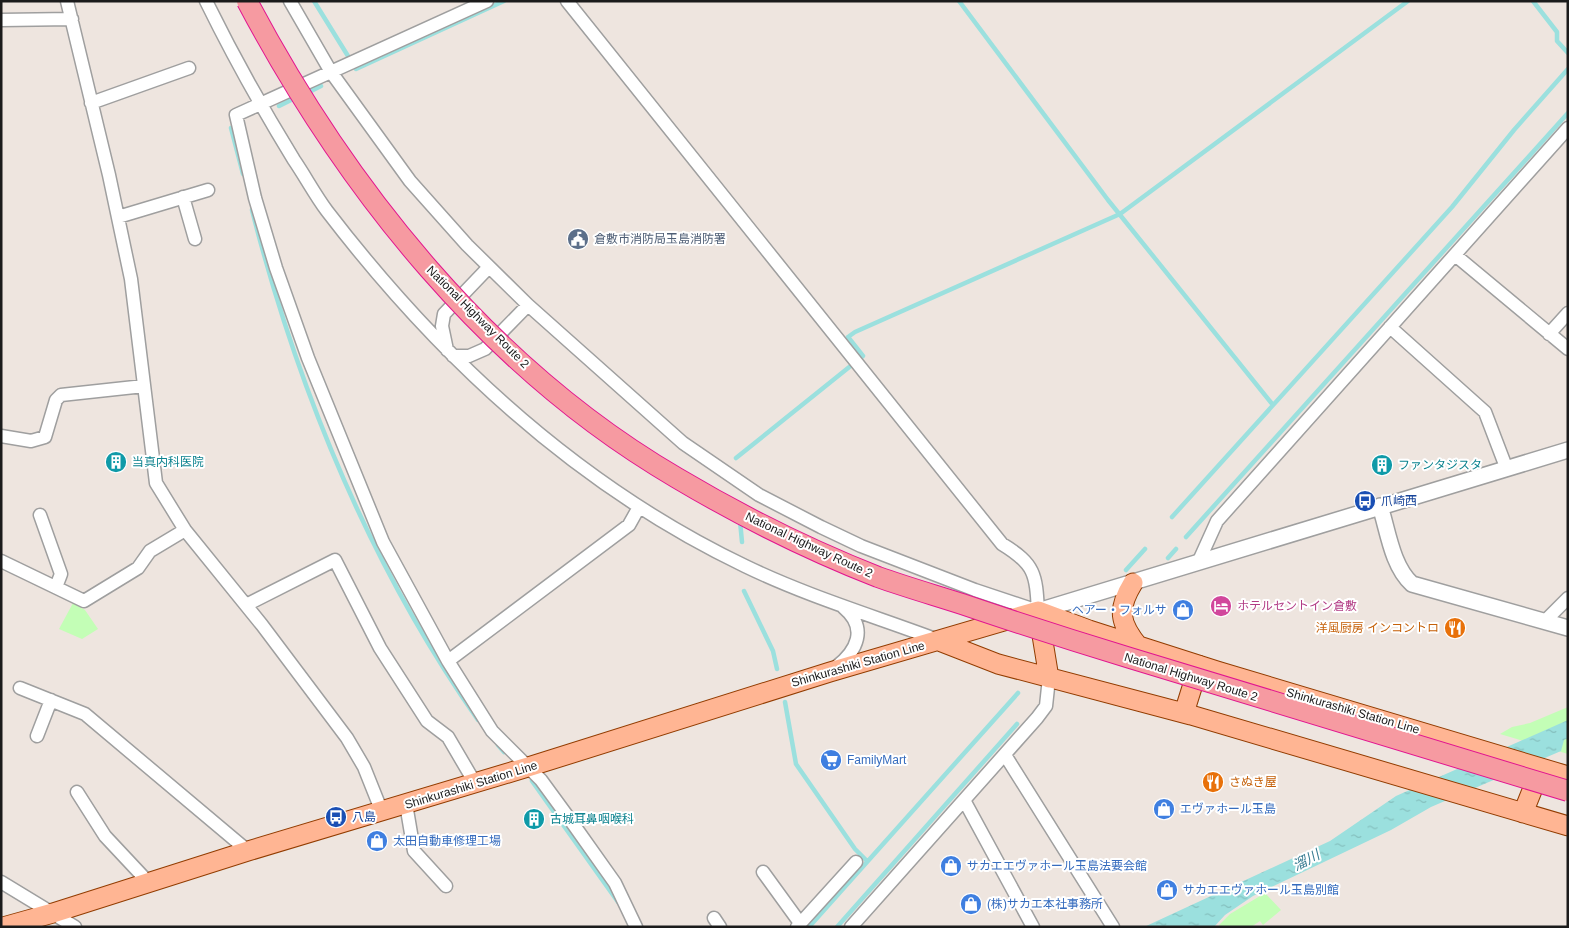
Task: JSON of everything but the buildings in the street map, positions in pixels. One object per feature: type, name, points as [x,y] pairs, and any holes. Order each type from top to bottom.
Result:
[{"type":"highway","name":"National Highway Route 2","points":[[247,1],[321,128],[381,213],[413,252],[465,307],[558,394],[619,440],[675,477],[769,529],[879,577],[1070,640],[1568,791]]},
{"type":"main road","points":[[1133,583],[1122,604],[1122,612],[1129,635],[1139,647]]},
{"type":"main road","name":"Shinkurashiki Station Line","points":[[3,927],[248,851],[528,768],[830,672],[1038,611],[1199,666],[1568,776]]},
{"type":"main road","points":[[1038,611],[1049,678]]},
{"type":"main road","name":"Shinkurashiki Station Line","points":[[939,641],[998,664],[1184,713],[1568,826]]},
{"type":"main road","points":[[1184,713],[1199,666]]},
{"type":"main road","points":[[1523,813],[1540,768]]},
{"type":"street","points":[[67,1],[131,279],[156,483],[185,530],[246,605],[348,738],[364,767],[382,812]]},
{"type":"street","points":[[206,1],[261,106],[326,209],[424,328],[557,448],[639,507],[746,566],[842,606],[939,641]]},
{"type":"street","points":[[290,1],[331,72],[410,181],[489,267],[528,306],[683,443],[760,495],[861,546],[975,590],[1038,611],[1506,467],[1568,450]]},
{"type":"street","points":[[487,1],[261,106],[236,115],[256,198],[276,268],[308,358],[383,542],[448,661],[492,731],[541,780],[614,883],[636,927]]},
{"type":"street","points":[[567,1],[1002,544],[1022,556],[1034,575],[1038,611]]},
{"type":"street","points":[[1,20],[72,19]]},
{"type":"street","points":[[91,103],[189,68]]},
{"type":"street","points":[[1198,563],[1217,521],[1567,130]]},
{"type":"street","points":[[118,217],[208,190]]},
{"type":"street","points":[[183,197],[195,238]]},
{"type":"street","points":[[1455,255],[1568,350]]},
{"type":"street","points":[[450,353],[442,326],[444,314],[489,267]]},
{"type":"street","points":[[450,353],[469,356],[485,349],[528,306]]},
{"type":"street","points":[[1549,334],[1568,313]]},
{"type":"street","points":[[1390,327],[1485,412],[1506,467]]},
{"type":"street","points":[[1,436],[31,440],[45,437],[56,400],[61,395],[144,386]]},
{"type":"street","points":[[1380,506],[1399,566],[1404,576],[1412,584],[1568,628]]},
{"type":"street","points":[[448,661],[629,525],[639,507]]},
{"type":"street","points":[[40,515],[61,574],[56,588]]},
{"type":"street","points":[[1,561],[84,601],[138,568],[150,552],[185,530]]},
{"type":"street","points":[[246,605],[335,560],[380,648],[427,721],[448,737],[475,783]]},
{"type":"street","points":[[1546,621],[1568,598]]},
{"type":"street","points":[[830,672],[852,653],[857,642],[857,629],[851,614],[842,606]]},
{"type":"street","points":[[851,927],[1046,706],[1049,678]]},
{"type":"street","points":[[20,688],[85,714],[248,851]]},
{"type":"street","points":[[38,736],[51,700]]},
{"type":"street","points":[[1004,755],[1113,927]]},
{"type":"street","points":[[77,792],[105,836],[149,882]]},
{"type":"street","points":[[964,800],[1033,927]]},
{"type":"street","points":[[406,804],[414,851],[446,886]]},
{"type":"street","points":[[763,872],[798,925],[856,862]]},
{"type":"street","points":[[1,882],[75,927]]},
{"type":"green space","points":[[73,603],[85,610],[98,629],[82,639],[59,629]]},
{"type":"green space","points":[[1568,707],[1568,754],[1500,734],[1512,727],[1530,723]]},
{"type":"green space","points":[[1265,893],[1281,910],[1263,925],[1260,921],[1251,927],[1220,927],[1219,925],[1230,914]]},
{"type":"water","name":"溜川","points":[[1568,720],[1568,738],[1564,740],[1561,751],[1431,807],[1391,830],[1253,896],[1225,915],[1214,927],[1144,927],[1330,841],[1396,796]]},
{"type":"waterway","points":[[314,1],[356,69],[504,1]]},
{"type":"waterway","points":[[959,1],[1108,200],[1273,405]]},
{"type":"waterway","points":[[736,458],[863,356],[848,337],[855,332],[1120,214],[1408,1]]},
{"type":"waterway","points":[[1533,1],[1557,32],[1557,41],[1568,53]]},
{"type":"waterway","points":[[1172,517],[1452,207],[1514,130],[1568,69]]},
{"type":"waterway","points":[[307,93],[321,86]]},
{"type":"waterway","points":[[279,106],[297,97]]},
{"type":"waterway","points":[[1186,537],[1568,113]]},
{"type":"waterway","points":[[234,127],[231,128],[243,174]]},
{"type":"waterway","points":[[252,210],[292,344],[342,475],[404,601],[439,662],[478,720]]},
{"type":"waterway","points":[[740,521],[742,542]]},
{"type":"waterway","points":[[1126,570],[1145,549]]},
{"type":"waterway","points":[[1168,558],[1176,549]]},
{"type":"waterway","points":[[744,591],[773,651],[777,669]]},
{"type":"waterway","points":[[809,927],[1018,693]]},
{"type":"waterway","points":[[785,702],[796,764],[855,849],[867,861]]},
{"type":"waterway","points":[[837,927],[1017,724]]},
{"type":"waterway","points":[[498,745],[504,752]]},
{"type":"waterway","points":[[532,781],[618,902]]},
{"type":"place","name":"倉敷市消防局玉島消防署","points":[[578,239]]},
{"type":"place","name":"当真内科医院","points":[[116,462]]},
{"type":"place","name":"ファンタジスタ","points":[[1382,465]]},
{"type":"place","name":"爪崎西","points":[[1365,501]]},
{"type":"place","name":"ホテルセントイン倉敷","points":[[1221,606]]},
{"type":"place","name":"ヘアー・フォルサ","points":[[1183,610]]},
{"type":"place","name":"洋風厨房 インコントロ","points":[[1455,628]]},
{"type":"place","name":"FamilyMart","points":[[831,760]]},
{"type":"place","name":"さぬき屋","points":[[1213,782]]},
{"type":"place","name":"エヴァホール玉島","points":[[1164,809]]},
{"type":"place","name":"八島","points":[[336,817]]},
{"type":"place","name":"古城耳鼻咽喉科","points":[[534,819]]},
{"type":"place","name":"太田自動車修理工場","points":[[377,841]]},
{"type":"place","name":"サカエエヴァホール玉島法要会館","points":[[951,866]]},
{"type":"place","name":"サカエエヴァホール玉島別館","points":[[1167,890]]},
{"type":"place","name":"(株)サカエ本社事務所","points":[[971,904]]}]
